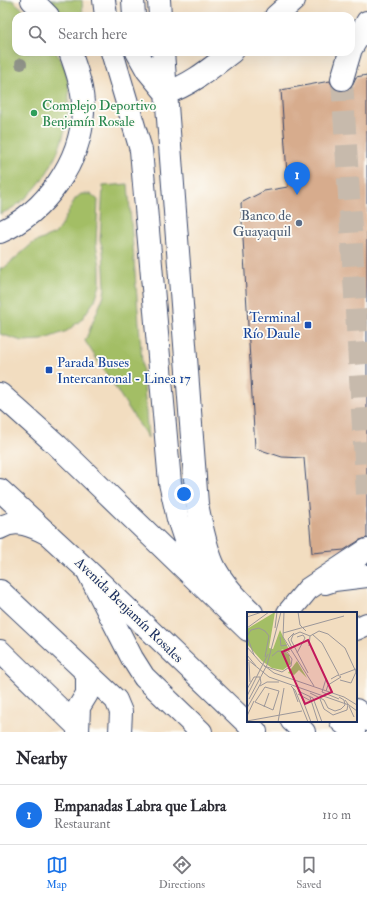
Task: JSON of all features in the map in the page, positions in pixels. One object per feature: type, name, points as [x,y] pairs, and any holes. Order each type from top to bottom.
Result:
[{"type":"main road","points":[[32,0],[44,12]]},
{"type":"main road","points":[[104,0],[106,12]]},
{"type":"main road","points":[[133,0],[134,12]]},
{"type":"main road","points":[[159,0],[160,12]]},
{"type":"main road","points":[[280,12],[294,0]]},
{"type":"main road","points":[[355,42],[367,22]]},
{"type":"main road","points":[[0,232],[26,217],[44,201],[59,180],[72,156],[80,134],[83,111],[81,88],[71,56]]},
{"type":"main road","points":[[113,56],[141,150],[170,483],[178,519],[189,552],[213,595]]},
{"type":"main road","points":[[139,56],[147,70],[166,93]]},
{"type":"main road","points":[[163,56],[197,504],[202,532],[213,565],[235,595],[251,612]]},
{"type":"main road","points":[[166,93],[176,90],[204,73],[227,56]]},
{"type":"main road","points":[[342,79],[349,56]]},
{"type":"main road","points":[[0,394],[58,446],[247,629]]},
{"type":"main road","name":"Avenida Benjamín Rosales","points":[[0,490],[49,534],[256,732]]},
{"type":"main road","points":[[0,528],[16,523],[26,524],[49,534]]},
{"type":"main road","points":[[289,612],[308,589],[367,550]]},
{"type":"main road","points":[[87,570],[132,658],[144,677],[189,724],[201,732]]},
{"type":"main road","points":[[308,589],[334,580],[367,576]]},
{"type":"main road","points":[[0,591],[116,700],[120,705],[120,732]]},
{"type":"main road","points":[[357,629],[367,624]]},
{"type":"main road","points":[[0,651],[78,729]]},
{"type":"main road","points":[[78,729],[79,707],[87,694],[87,673]]},
{"type":"main road","points":[[357,711],[367,720]]},
{"type":"main road","points":[[293,722],[304,732]]},
{"type":"main road","points":[[342,722],[350,732]]},
{"type":"main road","points":[[342,722],[354,732]]},
{"type":"green space","name":"Complejo Deportivo Benjamín Rosale","points":[[0,0],[12,0],[26,12],[12,12],[12,56],[58,56],[65,68],[69,88],[68,110],[64,131],[57,153],[47,172],[34,190],[18,204],[0,214]]},
{"type":"green space","points":[[51,0],[82,0],[83,12],[61,12]]},
{"type":"green space","points":[[128,184],[148,438],[85,341],[104,295],[105,287],[103,250],[100,240],[103,186]]},
{"type":"green space","points":[[81,194],[91,194],[98,200],[96,244],[100,266],[100,285],[95,300],[81,320],[67,331],[42,340],[22,341],[0,334],[0,268],[4,268],[33,243],[55,234],[75,199]]},
{"type":"building","name":"Terminal Río Daule","points":[[367,75],[367,538],[360,540],[344,550],[312,553],[304,458],[282,457],[255,448],[241,203],[264,191],[288,187],[281,90],[330,81],[333,88],[338,91],[345,91],[351,88],[356,77]]},
{"type":"tunnel","points":[[342,79],[367,494]]},
{"type":"place","name":"Complejo Deportivo Benjamín Rosale","points":[[34,113]]},
{"type":"place","name":"Empanadas Labra que Labra","points":[[297,195]]},
{"type":"place","name":"Banco de Guayaquil","points":[[299,223]]},
{"type":"place","name":"Terminal Río Daule","points":[[308,325]]},
{"type":"place","name":"Parada Buses Intercantonal - Linea 17","points":[[49,370]]}]
